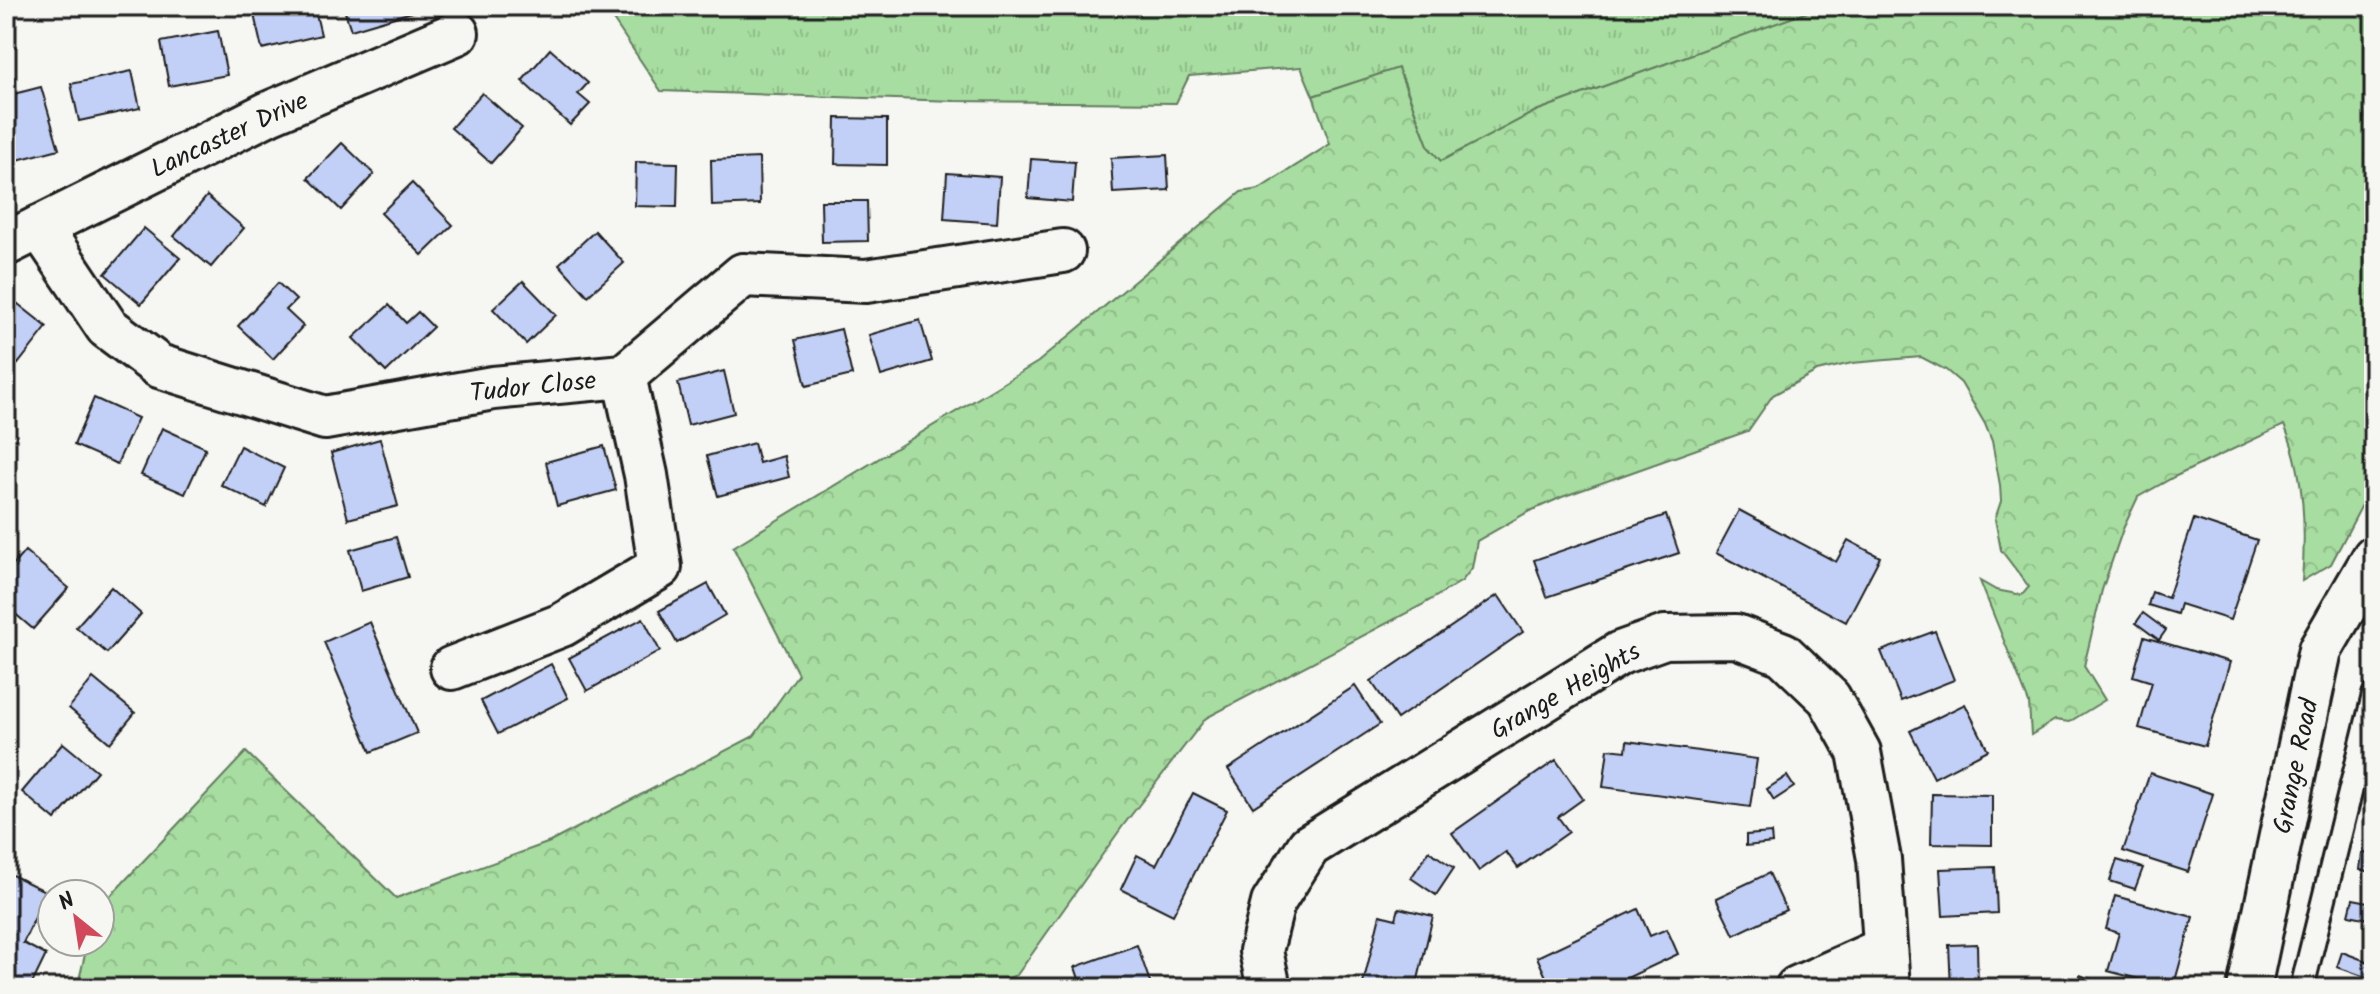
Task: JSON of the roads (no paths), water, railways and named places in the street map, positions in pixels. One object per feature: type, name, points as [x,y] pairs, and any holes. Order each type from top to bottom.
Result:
[{"type":"street","name":"Lancaster Drive","points":[[23,236],[269,113],[457,33]]},
{"type":"street","name":"Tudor Close","points":[[23,236],[107,327],[159,366],[325,418],[493,388],[624,376],[743,275],[866,281],[1063,251]]},
{"type":"street","points":[[452,668],[562,625],[660,567],[646,475],[624,376]]},
{"type":"street","name":"Grange Road","points":[[2249,988],[2320,650],[2374,557]]},
{"type":"street","name":"Grange Heights","points":[[1269,988],[1261,951],[1273,903],[1309,846],[1620,653],[1665,637],[1736,636],[1783,654],[1829,698],[1859,752],[1879,859],[1886,968]]},
{"type":"street","points":[[1797,988],[1886,968]]},
{"type":"lane","points":[[2302,988],[2374,695]]}]
